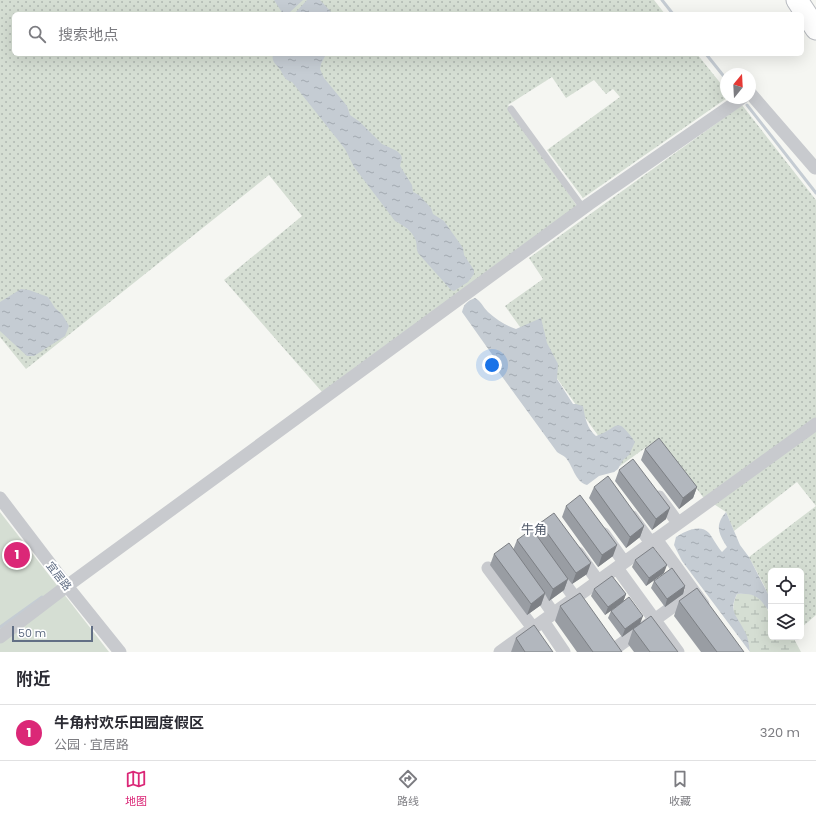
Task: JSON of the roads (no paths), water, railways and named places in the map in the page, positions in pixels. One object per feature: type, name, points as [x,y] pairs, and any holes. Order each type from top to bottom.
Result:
[{"type":"main road","points":[[797,0],[816,29]]},
{"type":"street","points":[[756,100],[815,168],[816,167]]},
{"type":"street","points":[[0,637],[67,586],[583,208],[733,104]]},
{"type":"street","points":[[500,652],[816,424]]},
{"type":"street","points":[[652,488],[678,523]]},
{"type":"street","name":"宜居路","points":[[0,498],[67,586],[120,652]]},
{"type":"street","points":[[624,505],[694,591],[712,616]]},
{"type":"street","points":[[596,523],[655,620],[678,652]]},
{"type":"street","points":[[569,540],[598,581]]},
{"type":"street","points":[[550,562],[577,597],[587,607]]},
{"type":"street","points":[[488,568],[543,621],[564,652]]},
{"type":"street","points":[[528,577],[543,621]]},
{"type":"street","points":[[608,636],[618,650],[694,591]]},
{"type":"lane","points":[[511,109],[583,208]]},
{"type":"water","points":[[274,0],[303,0],[290,12],[282,12]]},
{"type":"water","points":[[307,0],[320,0],[331,12],[296,12]]},
{"type":"water","points":[[325,56],[320,69],[324,78],[347,106],[350,115],[360,122],[382,144],[397,151],[401,155],[402,158],[400,166],[412,185],[413,192],[419,195],[431,208],[433,214],[444,221],[463,248],[464,255],[474,270],[474,274],[468,282],[454,291],[451,290],[418,253],[416,241],[410,231],[395,221],[354,167],[345,149],[292,82],[284,77],[273,57]]},
{"type":"water","points":[[21,289],[29,290],[48,297],[55,308],[62,314],[69,326],[65,336],[34,356],[27,356],[0,331],[0,302]]},
{"type":"water","points":[[475,298],[494,317],[516,329],[541,318],[547,343],[558,364],[557,379],[573,404],[583,406],[590,430],[596,436],[614,427],[620,426],[629,433],[635,442],[629,455],[623,460],[618,469],[614,472],[599,476],[587,485],[577,477],[568,460],[557,452],[498,371],[501,367],[462,312],[466,303]]},
{"type":"water","points":[[726,512],[740,545],[749,557],[768,594],[768,610],[759,599],[752,595],[737,594],[734,600],[734,613],[746,635],[750,652],[682,561],[674,545],[676,537],[679,535],[692,529],[701,529],[709,533],[722,552],[727,547],[719,530],[722,517]]},
{"type":"waterway","points":[[662,0],[671,12]]},
{"type":"waterway","points":[[708,56],[720,71]]},
{"type":"waterway","points":[[747,105],[816,193]]},
{"type":"waterway","points":[[0,627],[42,597]]},
{"type":"place","name":"牛角村欢乐田园度假区","points":[[17,555]]},
{"type":"district","name":"牛角","points":[[534,529]]}]
